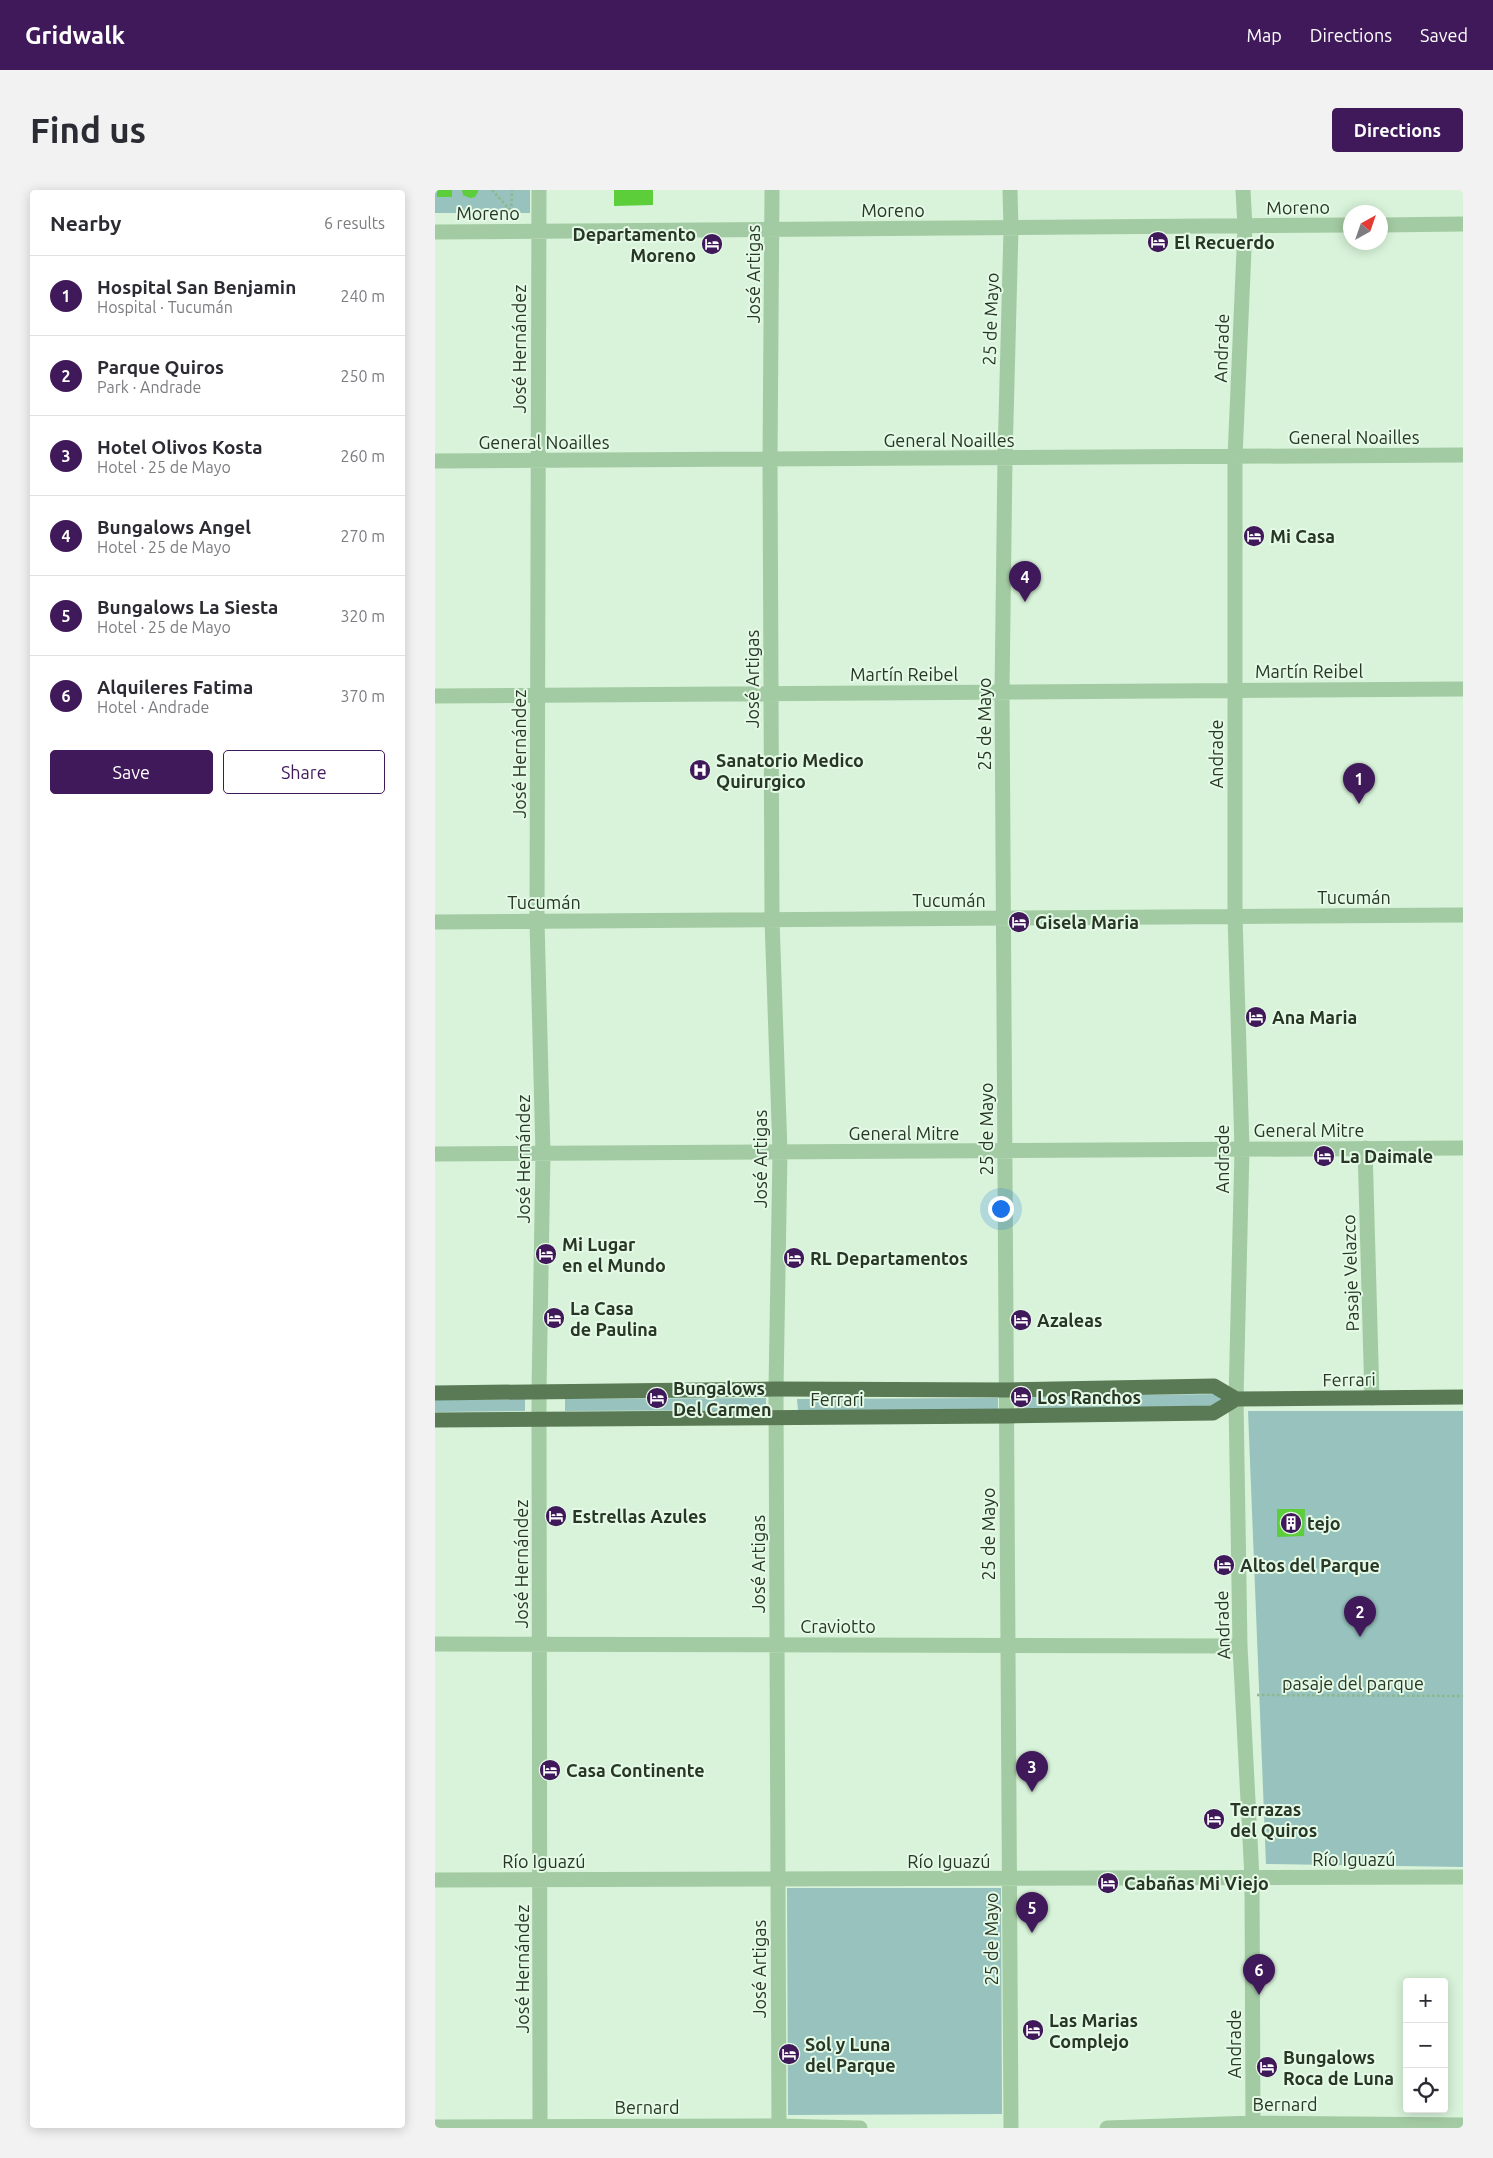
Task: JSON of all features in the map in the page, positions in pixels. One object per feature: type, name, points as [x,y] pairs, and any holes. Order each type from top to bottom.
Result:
[{"type":"main road","name":"Ferrari","points":[[435,1393],[776,1388],[1006,1390],[1214,1386],[1236,1399]]},
{"type":"main road","name":"Ferrari","points":[[435,1420],[1213,1413],[1236,1399],[1463,1397]]},
{"type":"street","name":"José Hernández","points":[[539,190],[537,921],[543,1154],[539,1391],[541,2127]]},
{"type":"street","name":"José Artigas","points":[[772,190],[770,460],[772,920],[780,1152],[776,1388],[779,2127]]},
{"type":"street","name":"25 de Mayo","points":[[1010,190],[1011,229],[1005,458],[1002,692],[1011,2128]]},
{"type":"street","name":"Andrade","points":[[1243,190],[1245,226],[1235,457],[1235,916],[1242,1149],[1236,1399],[1240,1646],[1252,1878],[1253,2125]]},
{"type":"street","points":[[1388,225],[1463,224]]},
{"type":"street","name":"Moreno","points":[[435,232],[772,228],[1011,229],[1343,226]]},
{"type":"street","name":"General Noailles","points":[[435,461],[1463,456]]},
{"type":"street","name":"Martín Reibel","points":[[435,696],[1463,689]]},
{"type":"street","name":"Tucumán","points":[[435,922],[1463,915]]},
{"type":"street","name":"Pasaje Velazco","points":[[1365,1148],[1372,1398]]},
{"type":"street","name":"General Mitre","points":[[435,1154],[1463,1148]]},
{"type":"street","name":"Craviotto","points":[[435,1644],[1240,1646]]},
{"type":"street","name":"Río Iguazú","points":[[435,1880],[1463,1877]]},
{"type":"street","name":"Bernard","points":[[1107,2128],[1253,2125],[1463,2125]]},
{"type":"street","name":"Bernard","points":[[435,2126],[860,2128]]},
{"type":"path","points":[[492,190],[511,212]]},
{"type":"path","points":[[511,190],[511,232]]},
{"type":"path","name":"pasaje del parque","points":[[1244,1695],[1463,1696]]},
{"type":"shaded area","points":[[435,190],[530,190],[530,213],[435,213]]},
{"type":"shaded area","points":[[1225,1394],[1225,1407],[1024,1408],[1024,1396]]},
{"type":"shaded area","points":[[766,1398],[766,1410],[565,1411],[565,1399]]},
{"type":"shaded area","points":[[998,1398],[998,1410],[798,1411],[797,1399]]},
{"type":"shaded area","points":[[525,1399],[525,1411],[435,1412],[435,1400]]},
{"type":"shaded area","points":[[1248,1411],[1463,1411],[1463,1867],[1266,1864]]},
{"type":"shaded area","points":[[787,1888],[1001,1888],[1002,2114],[788,2115]]},
{"type":"building","points":[[437,190],[452,190],[452,197],[437,197]]},
{"type":"building","points":[[462,190],[478,190],[478,192],[475,197],[470,198],[463,195]]},
{"type":"building","points":[[614,190],[653,190],[653,205],[614,206]]},
{"type":"building","name":"tejo","points":[[1277,1509],[1305,1509],[1304,1536],[1277,1537]]},
{"type":"place","name":"El Recuerdo","points":[[1158,242]]},
{"type":"place","name":"Departamento Moreno","points":[[712,244]]},
{"type":"place","name":"Mi Casa","points":[[1254,536]]},
{"type":"place","name":"Bungalows Angel","points":[[1025,602]]},
{"type":"place","name":"Sanatorio Medico Quirurgico","points":[[700,770]]},
{"type":"place","name":"Hospital San Benjamin","points":[[1359,804]]},
{"type":"place","name":"Gisela Maria","points":[[1019,922]]},
{"type":"place","name":"Ana Maria","points":[[1256,1017]]},
{"type":"place","name":"La Daimale","points":[[1324,1156]]},
{"type":"place","name":"Mi Lugar en el Mundo","points":[[546,1254]]},
{"type":"place","name":"RL Departamentos","points":[[794,1258]]},
{"type":"place","name":"La Casa de Paulina","points":[[554,1318]]},
{"type":"place","name":"Azaleas","points":[[1021,1320]]},
{"type":"place","name":"Los Ranchos","points":[[1021,1397]]},
{"type":"place","name":"Bungalows Del Carmen","points":[[657,1398]]},
{"type":"place","name":"Estrellas Azules","points":[[556,1516]]},
{"type":"place","name":"tejo","points":[[1291,1523]]},
{"type":"place","name":"Altos del Parque","points":[[1224,1565]]},
{"type":"place","name":"Parque Quiros","points":[[1360,1637]]},
{"type":"place","name":"Casa Continente","points":[[550,1770]]},
{"type":"place","name":"Hotel Olivos Kosta","points":[[1032,1792]]},
{"type":"place","name":"Terrazas del Quiros","points":[[1214,1819]]},
{"type":"place","name":"Cabañas Mi Viejo","points":[[1108,1883]]},
{"type":"place","name":"Bungalows La Siesta","points":[[1032,1933]]},
{"type":"place","name":"Alquileres Fatima","points":[[1259,1995]]},
{"type":"place","name":"Las Marias Complejo","points":[[1033,2030]]},
{"type":"place","name":"Sol y Luna del Parque","points":[[789,2054]]},
{"type":"place","name":"Bungalows Roca de Luna","points":[[1267,2067]]}]
